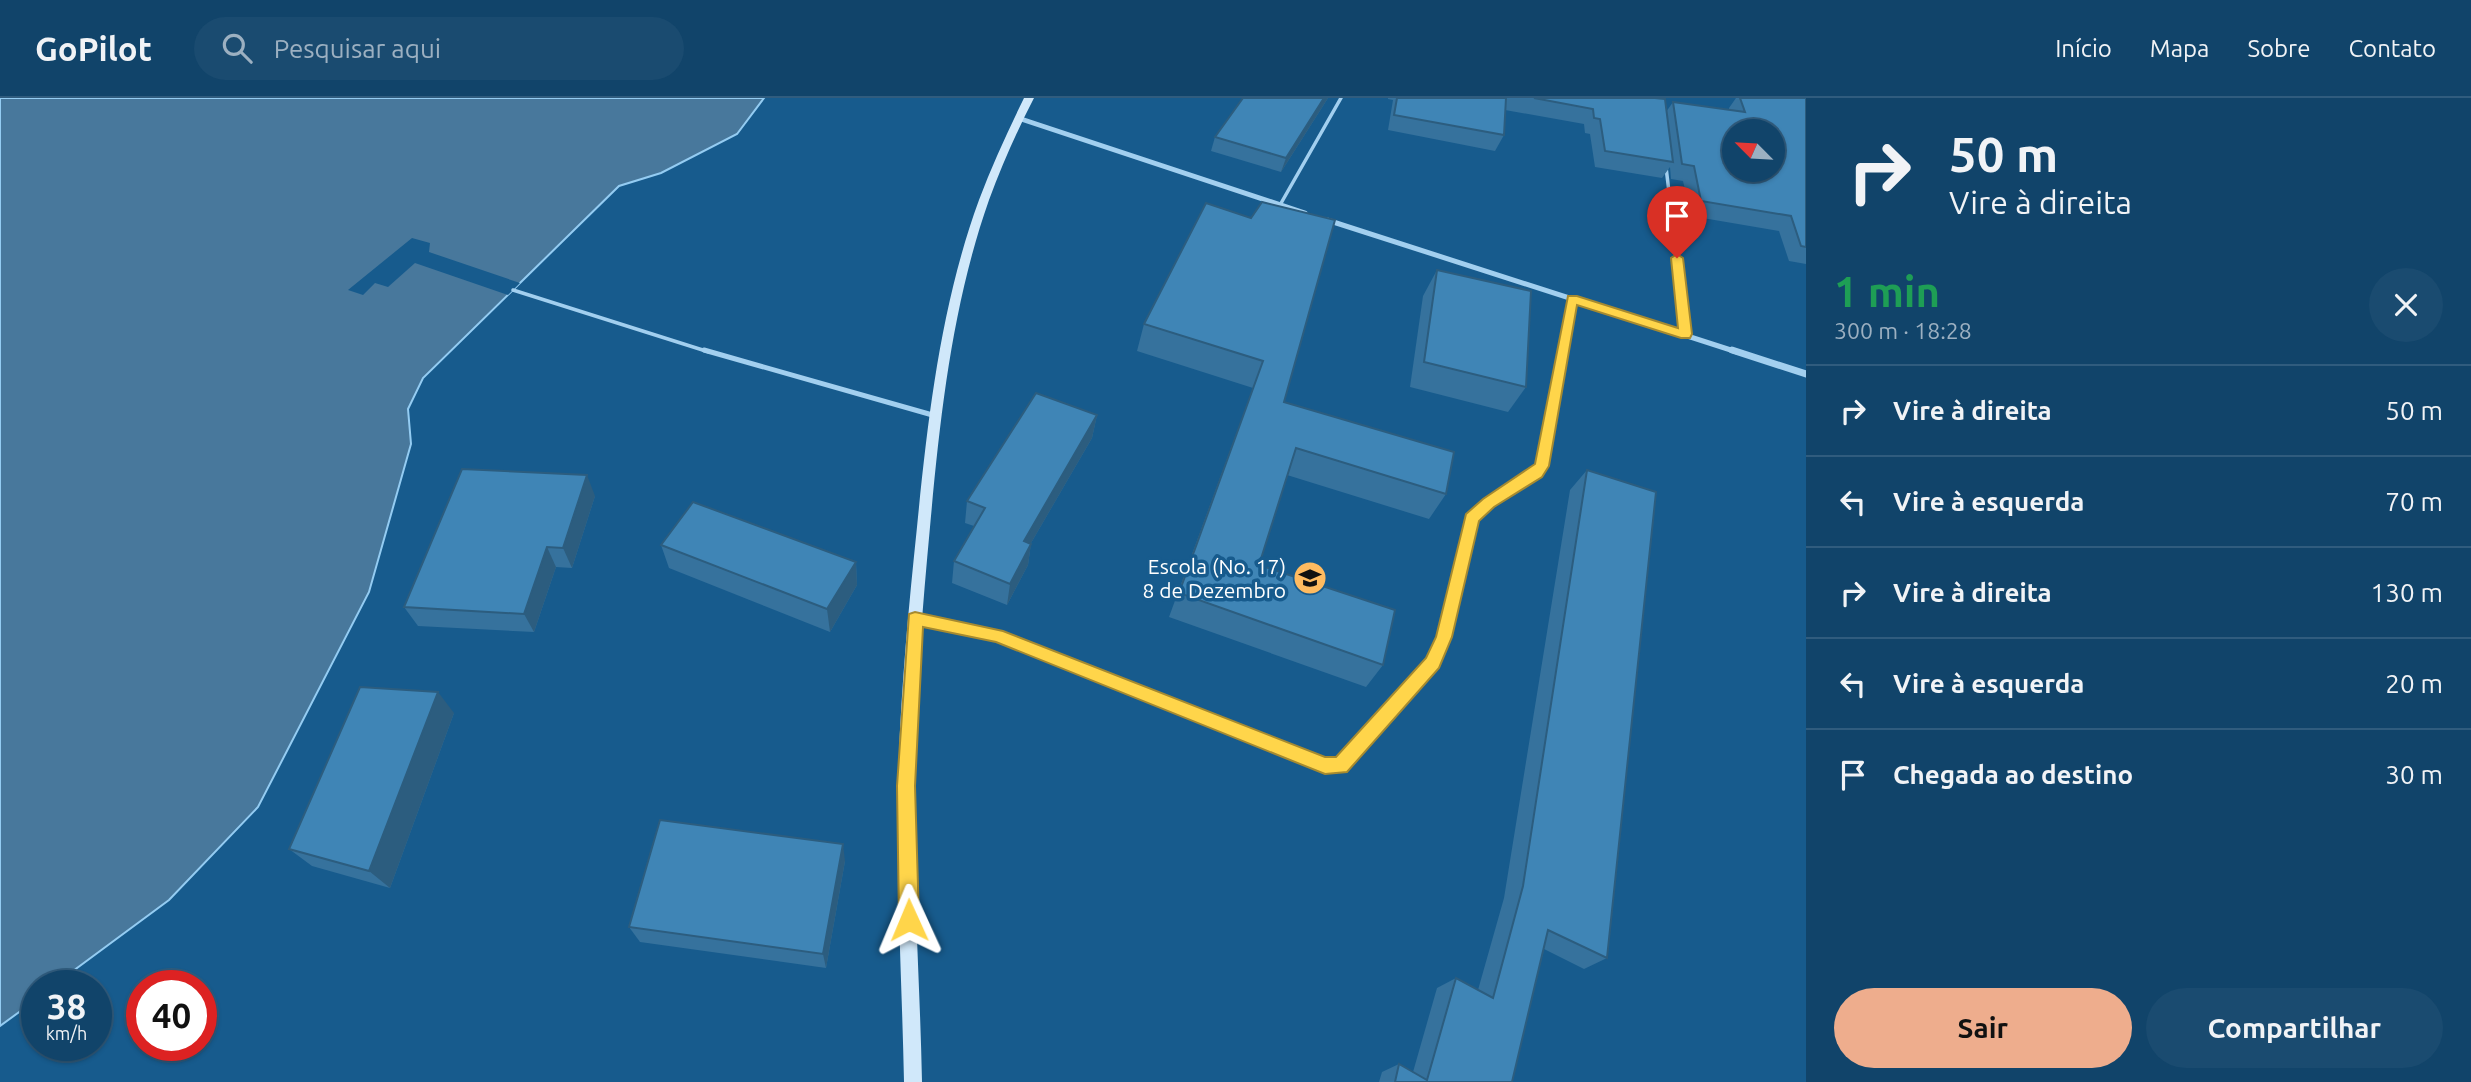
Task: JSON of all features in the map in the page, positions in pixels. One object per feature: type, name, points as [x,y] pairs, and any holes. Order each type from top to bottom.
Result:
[{"type":"street","points":[[913,1082],[906,786],[915,619],[928,468],[944,359],[967,253],[1018,118],[1029,98]]},
{"type":"street","points":[[1018,118],[1307,214]]},
{"type":"street","points":[[1320,218],[1806,374]]},
{"type":"lane","points":[[1280,205],[1341,98]]},
{"type":"lane","points":[[1665,159],[1686,334]]},
{"type":"lane","points":[[513,290],[745,363],[936,416]]},
{"type":"lane","points":[[915,619],[997,636],[1325,765],[1340,766],[1433,663],[1444,637],[1472,518],[1488,503],[1537,473],[1542,466],[1572,299]]},
{"type":"water","points":[[0,98],[764,98],[737,134],[661,173],[619,186],[423,378],[408,409],[411,444],[369,592],[258,807],[169,900],[74,970],[21,970],[21,1011],[0,1026]]},
{"type":"pier","points":[[412,238],[430,243],[429,252],[520,283],[508,295],[415,263],[388,287],[375,283],[363,295],[348,290]]},
{"type":"building","points":[[1243,98],[1324,98],[1286,158],[1215,137]]},
{"type":"building","points":[[1397,98],[1506,98],[1504,135],[1394,115]]},
{"type":"building","points":[[1534,98],[1665,99],[1673,162],[1605,151],[1600,119],[1594,118],[1593,109]]},
{"type":"building","points":[[1740,98],[1806,98],[1806,247],[1801,246],[1791,216],[1701,201],[1694,166],[1682,164],[1673,102],[1745,112]]},
{"type":"building","points":[[1262,202],[1335,220],[1284,402],[1454,452],[1446,494],[1296,448],[1259,565],[1395,610],[1383,665],[1179,593],[1263,361],[1144,324],[1206,203],[1251,218]]},
{"type":"building","points":[[1437,270],[1531,291],[1526,387],[1424,362]]},
{"type":"building","points":[[1036,393],[1097,415],[1024,541],[1031,544],[1010,584],[954,561],[985,508],[967,501]]},
{"type":"building","points":[[462,469],[587,475],[563,548],[547,547],[524,614],[404,607]]},
{"type":"building","points":[[1587,470],[1656,492],[1607,958],[1548,930],[1512,1082],[1395,1082],[1399,1064],[1427,1080],[1456,978],[1493,998],[1523,886]]},
{"type":"building","points":[[693,502],[856,562],[827,609],[661,545]]},
{"type":"building","points":[[360,687],[438,692],[369,871],[289,849]]},
{"type":"building","points":[[660,820],[843,844],[823,954],[629,927]]},
{"type":"place","name":"Escola (No. 17) 8 de Dezembro","points":[[1310,578]]},
{"type":"route","points":[[909,920],[906,786],[915,619],[997,636],[1325,765],[1340,766],[1433,663],[1444,637],[1472,518],[1488,503],[1537,473],[1542,466],[1572,299],[1686,334],[1677,258]]}]
